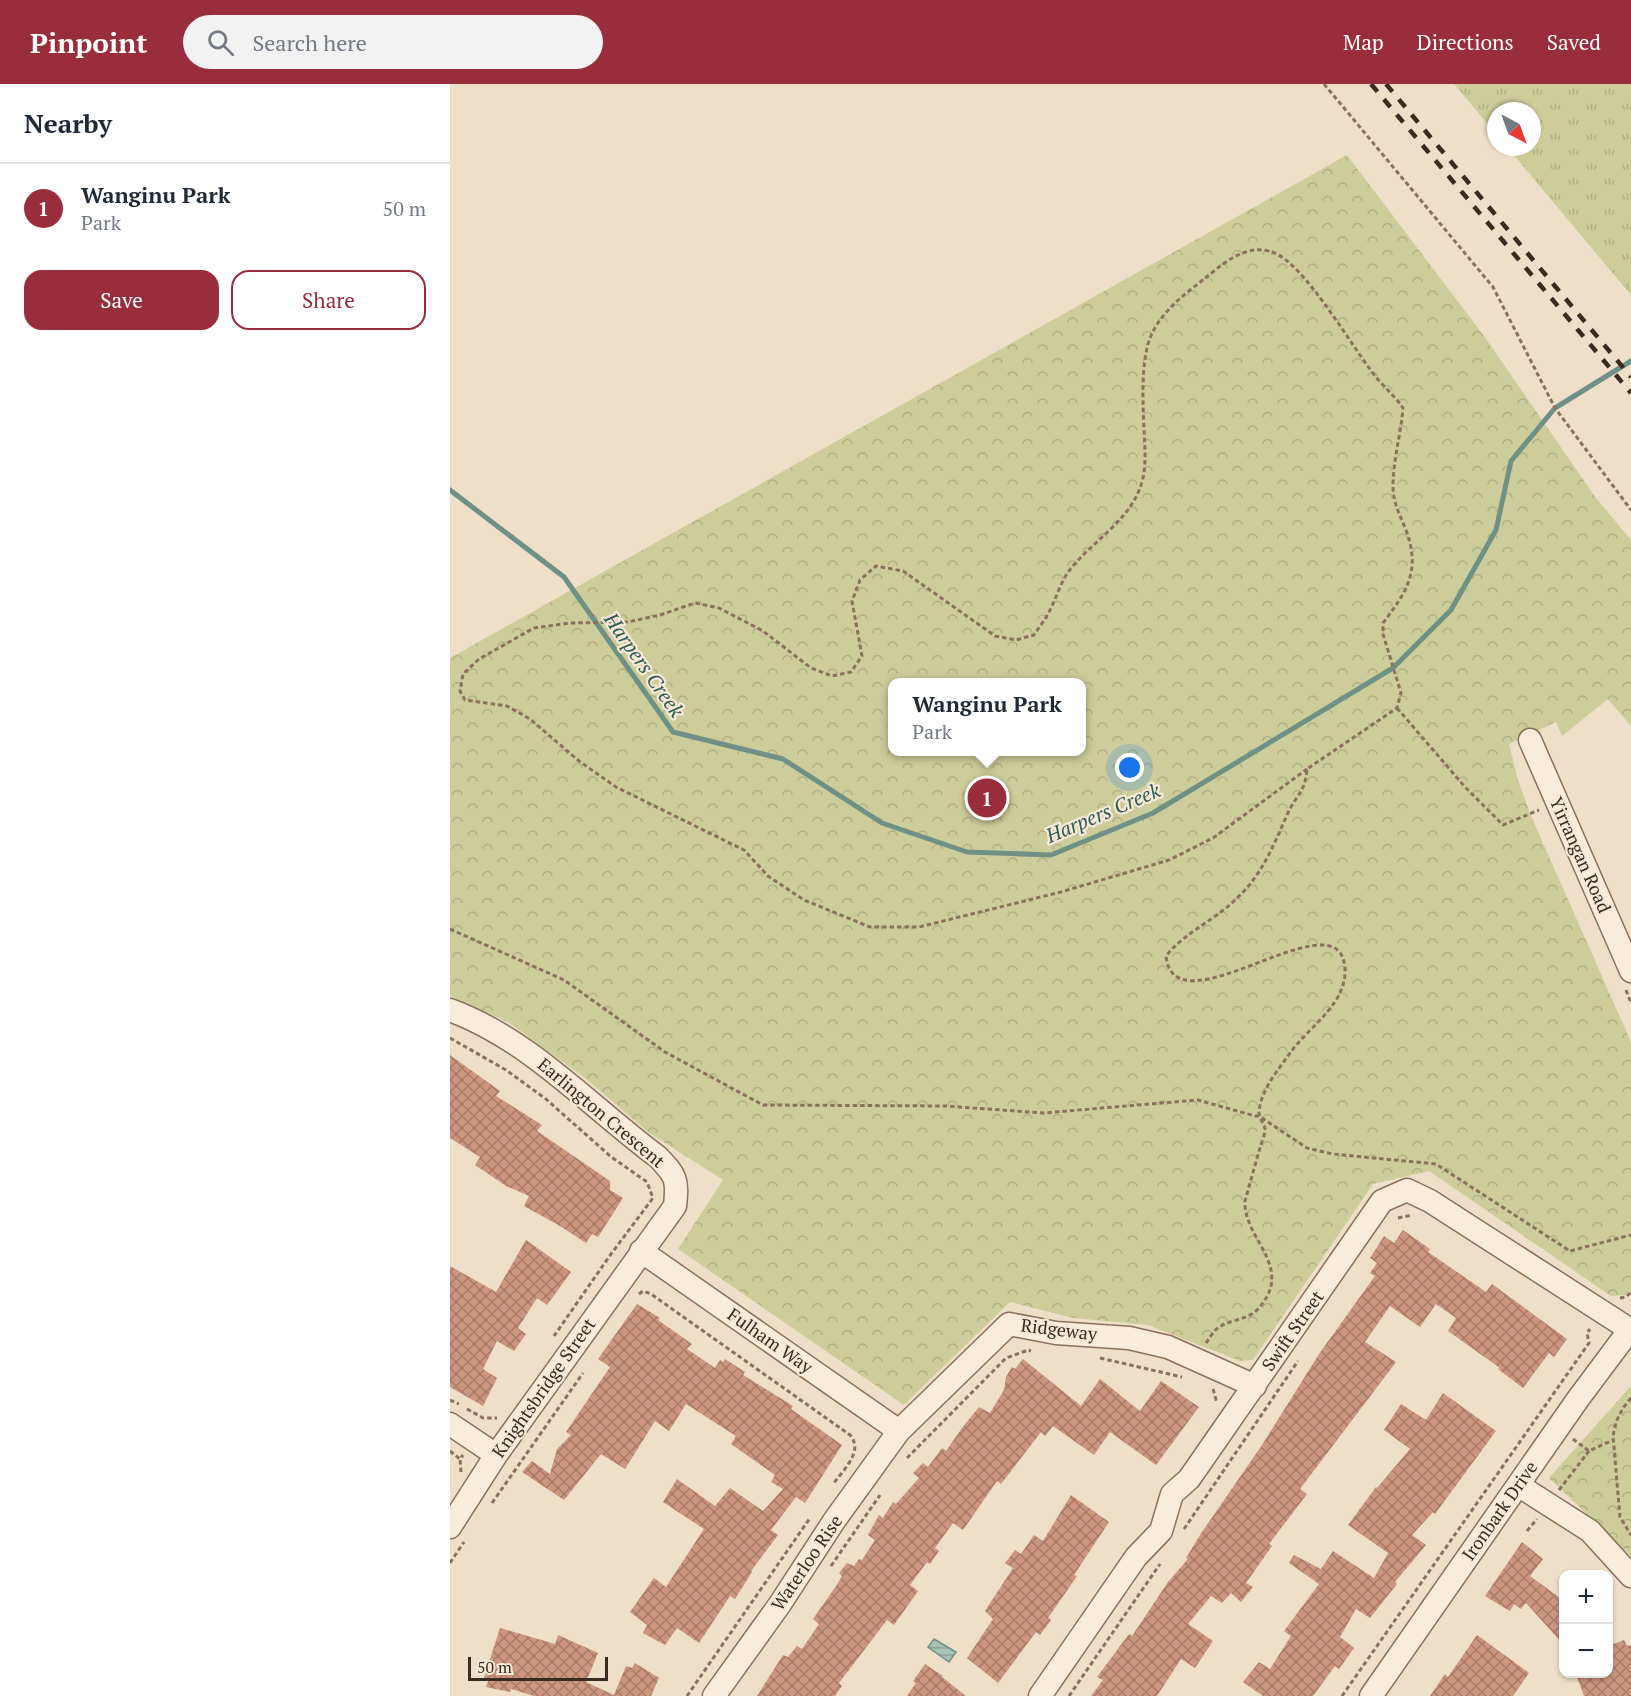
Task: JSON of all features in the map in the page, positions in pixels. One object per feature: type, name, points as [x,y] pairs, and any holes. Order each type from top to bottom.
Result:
[{"type":"street","name":"Yirrangan Road","points":[[1530,740],[1631,971]]},
{"type":"street","name":"Earlington Crescent","points":[[450,1010],[507,1038],[550,1068],[658,1157],[672,1172],[678,1185],[675,1206],[641,1251]]},
{"type":"street","name":"Swift Street","points":[[1040,1696],[1136,1557],[1161,1531],[1172,1494],[1189,1479],[1382,1201],[1407,1190],[1430,1201],[1630,1328]]},
{"type":"street","name":"Fulham Way","points":[[641,1251],[899,1431]]},
{"type":"street","name":"Knightsbridge Street","points":[[457,1534],[496,1455],[641,1251]]},
{"type":"street","name":"Ridgeway","points":[[899,1431],[1008,1323],[1056,1333],[1129,1338],[1168,1347],[1193,1369],[1254,1386]]},
{"type":"street","name":"Ironbark Drive","points":[[1371,1696],[1630,1328]]},
{"type":"street","points":[[450,1424],[496,1455]]},
{"type":"street","name":"Waterloo Rise","points":[[714,1696],[899,1431]]},
{"type":"street","points":[[1518,1485],[1590,1531],[1631,1576]]},
{"type":"path","points":[[1324,84],[1493,287],[1555,408],[1631,510]]},
{"type":"path","points":[[1256,250],[1272,252],[1286,259],[1333,315],[1376,377],[1396,397],[1403,408],[1393,488],[1396,509],[1411,547],[1412,572],[1404,595],[1383,623],[1383,634],[1401,693],[1397,708],[1307,769],[1213,838],[1169,860],[1061,892],[919,927],[870,927],[804,900],[768,876],[744,850],[616,787],[579,761],[530,719],[507,705],[465,700],[460,691],[463,675],[479,659],[534,628],[570,623],[628,622],[660,615],[695,603],[719,608],[763,631],[811,668],[832,676],[851,672],[862,656],[852,601],[860,580],[876,566],[903,571],[995,636],[1016,640],[1034,635],[1049,612],[1068,572],[1128,508],[1140,489],[1145,464],[1144,366],[1149,341],[1161,320],[1179,298],[1235,255],[1256,250]]},
{"type":"path","points":[[1397,708],[1465,787],[1503,825],[1557,802]]},
{"type":"path","points":[[1097,1358],[1193,1369],[1217,1328],[1254,1313],[1267,1296],[1273,1278],[1266,1255],[1244,1211],[1265,1130],[1259,1116],[1262,1098],[1292,1050],[1332,1007],[1342,987],[1345,974],[1343,958],[1336,949],[1324,945],[1305,946],[1214,978],[1190,980],[1174,975],[1167,967],[1166,956],[1175,945],[1234,901],[1260,873],[1290,809],[1306,785],[1307,769]]},
{"type":"path","points":[[450,929],[564,980],[665,1052],[763,1105],[946,1106],[1043,1113],[1198,1100],[1259,1116],[1307,1148],[1333,1154],[1436,1164],[1570,1251],[1631,1236]]},
{"type":"path","points":[[450,1038],[506,1070],[546,1099],[610,1156],[647,1182],[653,1198],[553,1338]]},
{"type":"path","points":[[1395,1218],[1422,1212]]},
{"type":"path","points":[[637,1296],[643,1291],[651,1294],[850,1435],[856,1448],[832,1486]]},
{"type":"path","points":[[1342,1696],[1589,1343],[1587,1333],[1590,1329]]},
{"type":"path","points":[[905,1459],[1006,1358],[1028,1350],[1037,1352]]},
{"type":"path","points":[[1179,1536],[1303,1354]]},
{"type":"path","points":[[489,1507],[584,1371]]},
{"type":"path","points":[[1212,1389],[1218,1405]]},
{"type":"path","points":[[1631,1398],[1616,1422],[1613,1440],[1620,1517],[1631,1535]]},
{"type":"path","points":[[450,1400],[483,1418],[497,1418],[503,1409]]},
{"type":"path","points":[[1558,1428],[1589,1451],[1613,1440]]},
{"type":"path","points":[[456,1480],[461,1472],[460,1459],[475,1441]]},
{"type":"path","points":[[450,1451],[460,1459]]},
{"type":"path","points":[[828,1571],[880,1495]]},
{"type":"path","points":[[687,1696],[812,1514]]},
{"type":"path","points":[[450,1563],[457,1534]]},
{"type":"path","points":[[1069,1696],[1160,1564]]},
{"type":"green space","points":[[1454,84],[1631,84],[1631,295],[1515,156],[1541,156],[1541,102],[1487,102],[1487,123]]},
{"type":"green space","points":[[1347,155],[1484,336],[1596,498],[1631,540],[1631,726],[1608,699],[1562,736],[1556,722],[1509,744],[1518,780],[1531,816],[1631,1042],[1631,1290],[1625,1295],[1611,1296],[1429,1171],[1373,1184],[1253,1360],[1240,1361],[1148,1325],[1073,1318],[1010,1302],[904,1405],[678,1249],[723,1180],[648,1132],[585,1078],[508,1022],[450,996],[450,658]]},
{"type":"green space","points":[[1631,1386],[1631,1556],[1549,1478]]},
{"type":"shaded area","points":[[934,1639],[956,1652],[949,1662],[928,1647]]},
{"type":"building","points":[[450,1055],[500,1091],[496,1096],[542,1125],[537,1131],[610,1181],[610,1190],[623,1198],[598,1237],[592,1234],[586,1243],[524,1206],[529,1196],[506,1186],[475,1165],[480,1157],[450,1138]]},
{"type":"building","points":[[1403,1230],[1430,1249],[1428,1252],[1486,1292],[1492,1284],[1567,1339],[1554,1357],[1549,1353],[1523,1388],[1498,1369],[1500,1368],[1448,1331],[1456,1318],[1436,1304],[1420,1327],[1390,1306],[1365,1342],[1396,1362],[1300,1489],[1307,1494],[1269,1544],[1272,1546],[1246,1583],[1253,1587],[1241,1602],[1231,1593],[1222,1603],[1211,1596],[1188,1624],[1213,1641],[1195,1668],[1181,1659],[1157,1696],[1091,1696],[1103,1680],[1097,1677],[1129,1634],[1132,1636],[1168,1582],[1188,1559],[1186,1558],[1200,1535],[1262,1445],[1319,1354],[1375,1276],[1370,1273],[1377,1263],[1370,1258],[1384,1236],[1394,1243]]},
{"type":"building","points":[[526,1240],[571,1272],[547,1305],[537,1298],[518,1328],[526,1334],[514,1351],[497,1341],[483,1369],[497,1378],[483,1406],[450,1387],[450,1266],[496,1292]]},
{"type":"building","points":[[637,1304],[660,1318],[658,1320],[692,1344],[687,1349],[715,1368],[720,1360],[723,1362],[725,1359],[745,1372],[743,1375],[793,1406],[791,1409],[842,1445],[805,1503],[796,1497],[771,1530],[778,1535],[751,1571],[735,1599],[730,1596],[699,1643],[677,1628],[665,1645],[643,1633],[647,1625],[630,1612],[654,1578],[666,1587],[704,1529],[663,1502],[677,1479],[715,1506],[730,1488],[763,1511],[783,1489],[771,1482],[775,1475],[731,1444],[736,1436],[686,1404],[669,1431],[655,1421],[625,1469],[601,1454],[564,1500],[522,1472],[532,1461],[550,1474],[557,1449],[571,1435],[566,1432],[610,1367],[598,1359]]},
{"type":"building","points":[[1023,1359],[1081,1406],[1100,1379],[1140,1411],[1161,1381],[1199,1407],[1156,1465],[1110,1432],[1094,1455],[1053,1426],[1045,1436],[1041,1432],[1001,1484],[997,1481],[963,1530],[953,1523],[935,1548],[939,1551],[930,1564],[927,1562],[910,1585],[918,1591],[894,1625],[887,1620],[839,1683],[842,1686],[835,1696],[757,1696],[783,1655],[788,1657],[797,1646],[802,1649],[819,1624],[813,1619],[842,1576],[839,1573],[847,1563],[854,1566],[859,1559],[862,1560],[875,1540],[868,1535],[879,1515],[883,1518],[893,1502],[896,1504],[919,1478],[913,1473],[923,1463],[928,1467],[942,1448],[946,1451],[979,1407],[990,1413],[1004,1390],[1006,1377],[1012,1367],[1015,1369]]},
{"type":"building","points":[[1443,1393],[1496,1431],[1435,1514],[1433,1512],[1412,1535],[1426,1545],[1395,1582],[1397,1584],[1370,1618],[1356,1609],[1340,1637],[1354,1648],[1339,1669],[1335,1666],[1313,1696],[1263,1696],[1243,1682],[1259,1662],[1270,1669],[1291,1636],[1284,1631],[1319,1584],[1289,1563],[1294,1555],[1321,1569],[1333,1551],[1374,1578],[1388,1553],[1348,1525],[1376,1487],[1410,1449],[1384,1430],[1401,1404],[1426,1420]]},
{"type":"building","points":[[1071,1495],[1109,1522],[1074,1575],[1077,1576],[1048,1618],[1051,1620],[1040,1635],[1036,1632],[998,1683],[967,1658],[993,1619],[985,1611],[1013,1568],[1005,1563],[1015,1550],[1021,1554],[1034,1535],[1043,1541]]},
{"type":"building","points":[[1522,1542],[1543,1559],[1530,1576],[1559,1597],[1559,1640],[1526,1603],[1521,1609],[1514,1604],[1510,1611],[1485,1596]]},
{"type":"building","points":[[500,1628],[555,1644],[558,1635],[598,1653],[586,1682],[614,1695],[626,1666],[632,1668],[635,1663],[659,1678],[651,1696],[534,1696],[511,1689],[510,1692],[486,1687],[488,1681],[483,1681]]},
{"type":"building","points":[[1477,1635],[1529,1673],[1513,1696],[1430,1696],[1445,1674],[1448,1677]]},
{"type":"building","points":[[1624,1640],[1627,1646],[1631,1645],[1631,1696],[1584,1696],[1577,1678],[1613,1678],[1613,1644]]},
{"type":"building","points":[[925,1664],[966,1696],[907,1696],[916,1683],[913,1681]]},
{"type":"waterway","name":"Harpers Creek","points":[[450,490],[564,577],[673,732],[783,759],[882,823],[967,852],[1051,855],[1153,813],[1393,668],[1451,610],[1496,530],[1511,461],[1555,408],[1631,361]]},
{"type":"railway","points":[[1371,84],[1631,393]]},
{"type":"railway","points":[[1386,84],[1631,377]]},
{"type":"place","name":"Wanginu Park","points":[[987,798]]}]
